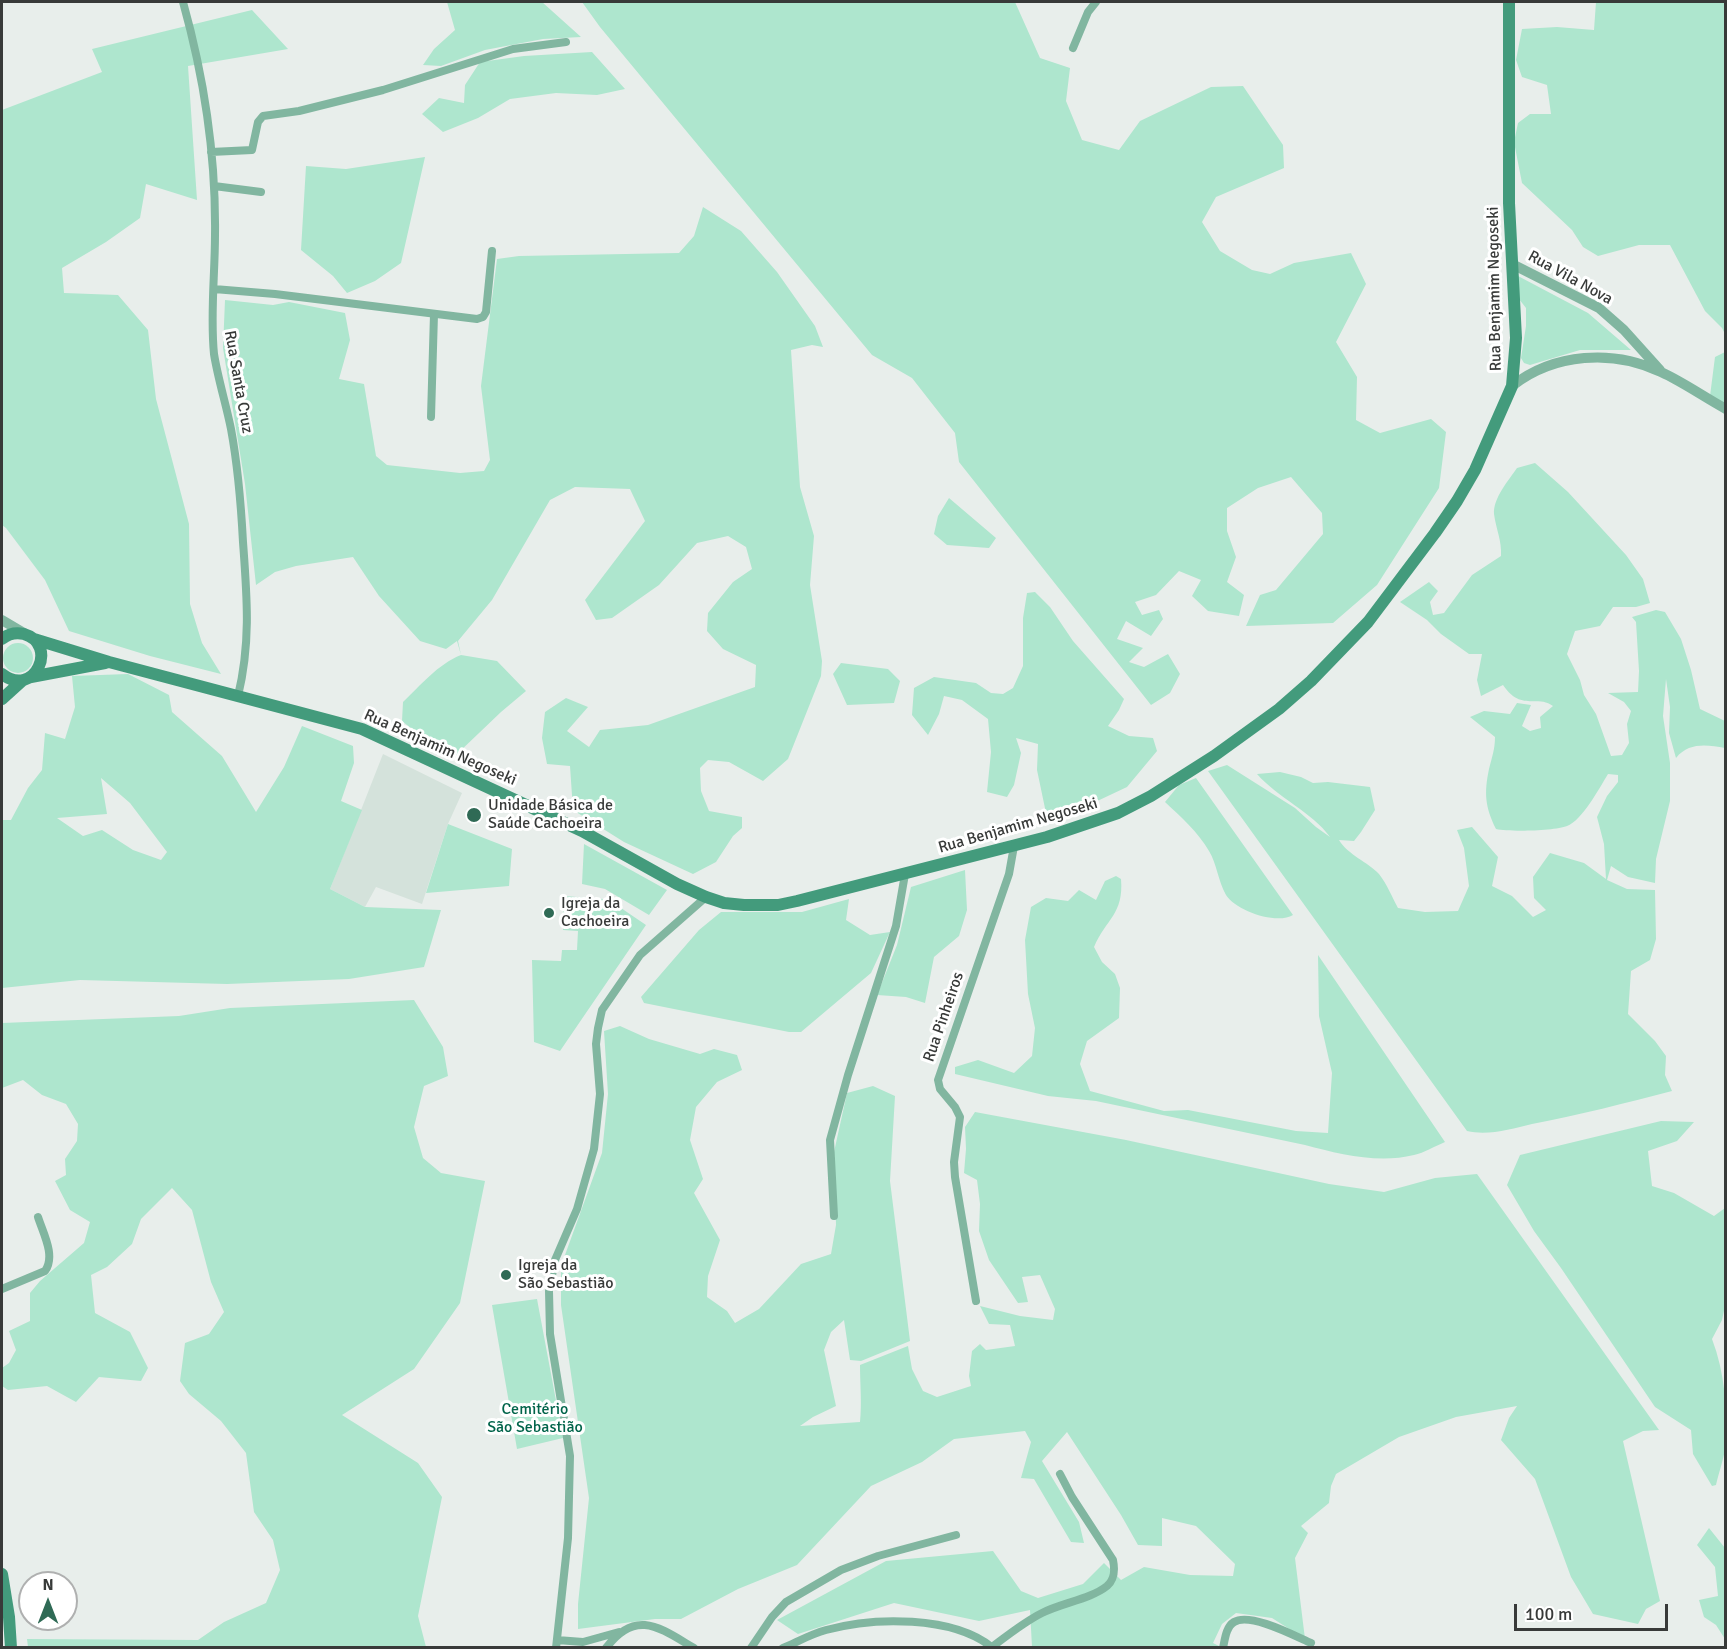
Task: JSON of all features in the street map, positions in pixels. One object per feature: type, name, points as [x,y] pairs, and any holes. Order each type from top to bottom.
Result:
[{"type":"main road","name":"Rua Benjamim Negoseki","points":[[30,637],[109,662],[340,722],[381,736],[582,831],[677,884],[724,903],[778,905],[1014,846],[1092,824],[1118,813],[1150,796],[1245,735],[1311,681],[1368,622],[1436,534],[1475,470],[1512,386],[1516,338],[1509,203],[1509,2]]},
{"type":"main road","points":[[2,639],[13,633],[30,637],[41,652],[40,666],[2,699]]},
{"type":"main road","name":"Rua Benjamim Negoseki","points":[[27,679],[109,662]]},
{"type":"main road","points":[[2,674],[10,680],[27,679]]},
{"type":"main road","points":[[2,1574],[11,1647]]},
{"type":"street","name":"Rua Santa Cruz","points":[[183,2],[202,82],[214,186],[214,354],[239,478],[247,592],[248,646],[238,696]]},
{"type":"street","points":[[1073,48],[1088,12],[1096,2]]},
{"type":"street","points":[[211,152],[252,150],[258,122],[263,116],[299,111],[383,90],[513,49],[566,42]]},
{"type":"street","points":[[214,186],[261,192]]},
{"type":"street","points":[[214,289],[275,294],[471,319],[483,317],[486,312],[492,251]]},
{"type":"street","name":"Rua Vila Nova","points":[[1512,264],[1599,308],[1624,330],[1662,372]]},
{"type":"street","points":[[431,417],[434,314]]},
{"type":"street","name":"Rua Vila Nova","points":[[1512,386],[1525,375],[1558,362],[1594,357],[1624,359],[1662,372],[1725,409]]},
{"type":"street","points":[[2,620],[30,637]]},
{"type":"street","name":"Rua Pinheiros","points":[[976,1301],[955,1177],[954,1162],[960,1117],[940,1089],[938,1080],[1008,874],[1014,846]]},
{"type":"street","points":[[834,1216],[830,1140],[896,926],[905,874]]},
{"type":"street","points":[[694,1647],[657,1626],[632,1626],[583,1642],[557,1644],[568,1538],[570,1456],[550,1334],[549,1291],[555,1260],[577,1209],[594,1149],[600,1094],[596,1044],[602,1010],[639,955],[706,897]]},
{"type":"street","points":[[2,1289],[45,1271],[49,1265],[50,1257],[38,1217]]},
{"type":"street","points":[[783,1647],[827,1630],[879,1622],[940,1625],[979,1637],[992,1647],[1041,1613],[1100,1591],[1113,1578],[1115,1567],[1113,1560],[1072,1497],[1060,1473]]},
{"type":"street","points":[[751,1647],[772,1617],[786,1602],[831,1576],[860,1562],[956,1535]]},
{"type":"street","points":[[1223,1647],[1228,1628],[1235,1621],[1247,1619],[1311,1643]]},
{"type":"street","points":[[606,1647],[622,1631]]},
{"type":"shaded area","points":[[383,754],[462,793],[448,824],[422,904],[376,887],[365,907],[330,889]]},
{"type":"green space","points":[[447,2],[542,2],[581,37],[543,39],[485,50],[441,66],[423,65],[434,49],[455,30]]},
{"type":"green space","points":[[582,2],[1015,2],[1040,58],[1070,68],[1066,101],[1082,140],[1119,150],[1140,121],[1211,87],[1243,86],[1283,145],[1284,168],[1216,197],[1202,222],[1220,251],[1252,270],[1270,274],[1294,263],[1351,253],[1366,284],[1336,342],[1357,377],[1356,420],[1380,433],[1431,419],[1446,432],[1439,488],[1377,585],[1333,623],[1246,626],[1260,595],[1276,590],[1323,534],[1322,513],[1291,477],[1258,488],[1227,508],[1227,531],[1236,557],[1227,582],[1244,595],[1239,616],[1208,611],[1192,596],[1201,580],[1179,571],[1156,595],[1135,602],[1142,615],[1159,610],[1163,619],[1151,636],[1126,621],[1117,639],[1143,648],[1129,662],[1144,667],[1168,654],[1180,674],[1170,693],[1151,705],[959,462],[955,433],[912,378],[872,355],[600,27]]},
{"type":"green space","points":[[1596,2],[1725,2],[1725,334],[1705,311],[1670,245],[1639,245],[1598,256],[1583,247],[1572,230],[1522,183],[1514,142],[1518,123],[1530,114],[1551,114],[1547,85],[1522,77],[1516,60],[1522,29],[1557,27],[1594,30]]},
{"type":"green space","points":[[252,10],[288,49],[188,66],[197,200],[146,184],[140,218],[106,242],[62,268],[64,293],[118,295],[148,330],[156,399],[189,524],[190,604],[202,643],[221,674],[150,656],[69,631],[45,580],[2,525],[2,110],[102,72],[92,49]]},
{"type":"green space","points":[[592,52],[625,89],[597,95],[556,93],[510,99],[478,118],[443,132],[422,114],[439,98],[464,103],[465,85],[480,62],[524,56]]},
{"type":"green space","points":[[425,157],[401,263],[375,281],[347,293],[333,276],[301,250],[306,166],[346,169]]},
{"type":"green space","points":[[703,207],[741,231],[777,272],[815,326],[823,347],[812,345],[791,350],[800,487],[814,536],[810,585],[822,661],[821,676],[788,759],[763,781],[729,762],[708,760],[700,768],[701,791],[709,811],[742,817],[742,828],[733,836],[716,862],[693,874],[624,842],[573,810],[570,766],[547,764],[542,738],[545,712],[566,698],[588,707],[567,731],[589,747],[600,730],[648,725],[755,687],[756,665],[723,649],[707,631],[708,613],[733,582],[752,569],[746,547],[728,536],[697,543],[659,585],[612,618],[596,620],[585,600],[645,521],[630,489],[575,487],[550,500],[492,600],[458,641],[461,655],[457,641],[446,649],[420,641],[379,596],[353,557],[296,566],[275,572],[256,585],[245,484],[223,348],[225,300],[273,305],[289,302],[345,313],[350,340],[339,379],[364,384],[376,456],[387,465],[460,473],[484,471],[490,460],[481,386],[497,259],[519,256],[679,253],[694,236]]},
{"type":"green space","points":[[1518,276],[1588,313],[1631,350],[1580,350],[1530,365],[1524,363],[1521,358],[1526,308],[1519,299]]},
{"type":"green space","points":[[1725,352],[1725,404],[1710,396],[1715,357]]},
{"type":"green space","points":[[1535,463],[1568,492],[1626,555],[1643,579],[1650,603],[1636,607],[1613,607],[1600,626],[1575,631],[1567,654],[1580,680],[1584,695],[1596,714],[1611,756],[1622,755],[1629,743],[1627,724],[1631,711],[1624,702],[1608,693],[1638,692],[1636,622],[1632,617],[1656,610],[1665,612],[1681,639],[1700,709],[1725,721],[1725,748],[1692,747],[1676,758],[1669,733],[1670,707],[1666,679],[1663,716],[1670,763],[1670,801],[1656,859],[1655,883],[1628,877],[1611,866],[1607,880],[1627,889],[1655,890],[1656,939],[1650,960],[1631,971],[1628,1014],[1655,1041],[1666,1056],[1665,1075],[1672,1091],[1508,1130],[1475,1132],[1467,1131],[1208,771],[1227,765],[1295,808],[1330,837],[1314,820],[1265,783],[1257,774],[1280,772],[1301,777],[1313,783],[1328,782],[1370,787],[1375,810],[1354,841],[1339,840],[1379,874],[1398,908],[1425,912],[1458,911],[1469,886],[1464,848],[1457,830],[1472,827],[1498,857],[1492,886],[1512,896],[1533,917],[1546,910],[1534,898],[1533,877],[1550,853],[1584,863],[1606,879],[1604,844],[1597,817],[1607,796],[1618,782],[1618,775],[1608,774],[1579,818],[1567,826],[1532,830],[1496,829],[1488,807],[1486,793],[1495,737],[1470,717],[1484,711],[1510,714],[1517,703],[1531,705],[1522,726],[1530,731],[1541,728],[1540,717],[1553,706],[1541,701],[1516,698],[1503,685],[1481,696],[1477,680],[1482,654],[1469,654],[1441,634],[1427,620],[1400,602],[1429,582],[1438,591],[1430,602],[1433,615],[1444,613],[1472,575],[1501,556],[1501,545],[1494,514],[1496,502],[1517,468]]},
{"type":"green space","points":[[949,498],[996,538],[989,548],[947,545],[934,534],[938,516]]},
{"type":"green space","points":[[1035,592],[1050,607],[1073,641],[1124,699],[1108,726],[1129,736],[1153,738],[1157,751],[1127,787],[1074,812],[1046,813],[1037,770],[1038,744],[1016,738],[1021,753],[1014,785],[1007,797],[987,792],[991,752],[988,719],[962,700],[944,696],[939,714],[928,735],[912,715],[914,688],[934,677],[976,683],[991,693],[1003,694],[1013,688],[1023,666],[1023,618],[1027,593]]},
{"type":"green space","points":[[18,643],[29,647],[33,658],[29,669],[18,673],[7,669],[3,658],[7,647]]},
{"type":"green space","points":[[461,655],[497,661],[526,691],[456,755],[423,738],[402,721],[403,702],[437,670]]},
{"type":"green space","points":[[841,663],[888,669],[900,681],[894,703],[847,705],[833,674]]},
{"type":"green space","points":[[128,674],[169,695],[172,712],[222,756],[256,812],[284,767],[302,726],[353,746],[354,763],[341,801],[362,810],[330,889],[365,907],[441,910],[424,967],[349,979],[227,984],[80,980],[2,988],[2,820],[11,820],[28,788],[42,770],[45,733],[65,739],[75,707],[72,676]],"holes":[[[101,778],[130,803],[167,852],[161,860],[133,850],[102,830],[83,836],[57,818],[107,814]]]},
{"type":"green space","points":[[1196,778],[1293,915],[1277,918],[1257,915],[1238,906],[1226,895],[1212,856],[1205,844],[1165,802],[1179,785]]},
{"type":"green space","points":[[448,824],[512,849],[509,886],[426,893]]},
{"type":"green space","points":[[584,844],[667,890],[649,915],[605,889],[582,884]]},
{"type":"green space","points":[[965,870],[967,910],[959,936],[934,957],[925,1003],[906,997],[877,995],[897,945],[911,887]]},
{"type":"green space","points":[[1116,876],[1121,879],[1120,900],[1094,947],[1102,962],[1115,974],[1120,988],[1119,1018],[1087,1041],[1080,1064],[1090,1091],[1164,1111],[1188,1110],[1296,1131],[1328,1133],[1332,1073],[1319,1016],[1318,955],[1445,1142],[1422,1153],[1400,1158],[1359,1157],[1096,1101],[1048,1096],[955,1074],[955,1067],[978,1060],[1014,1073],[1032,1056],[1035,1028],[1028,994],[1025,940],[1031,907],[1046,898],[1068,901],[1079,890],[1096,900],[1105,881]]},
{"type":"green space","points":[[564,896],[603,899],[646,925],[560,1051],[534,1042],[532,960],[561,961],[562,950],[577,950],[578,931],[563,930]]},
{"type":"green space","points":[[849,899],[846,920],[870,935],[890,932],[871,973],[801,1032],[789,1032],[644,1003],[641,997],[699,930],[721,912],[802,912]]},
{"type":"green space","points":[[414,1000],[443,1047],[448,1076],[424,1086],[414,1127],[423,1158],[441,1173],[485,1181],[460,1303],[414,1369],[342,1415],[418,1463],[442,1497],[418,1616],[426,1647],[28,1647],[27,1639],[198,1640],[224,1622],[266,1603],[280,1570],[273,1540],[254,1512],[246,1453],[221,1421],[189,1394],[180,1381],[185,1343],[209,1334],[224,1312],[211,1282],[192,1210],[172,1188],[141,1219],[132,1244],[107,1267],[91,1275],[95,1313],[130,1332],[148,1368],[141,1381],[99,1377],[76,1402],[47,1386],[8,1390],[2,1386],[2,1368],[9,1363],[16,1350],[9,1331],[30,1321],[30,1293],[40,1281],[84,1243],[90,1222],[70,1210],[55,1181],[66,1175],[65,1159],[77,1141],[78,1124],[66,1104],[42,1095],[23,1080],[2,1088],[2,1023],[179,1016],[230,1008]]},
{"type":"green space","points":[[620,1026],[649,1039],[700,1054],[714,1049],[737,1055],[742,1070],[717,1082],[696,1107],[690,1140],[703,1179],[694,1193],[720,1240],[708,1276],[707,1297],[727,1311],[735,1323],[759,1309],[801,1264],[831,1254],[836,1225],[834,1152],[847,1093],[873,1086],[895,1096],[890,1181],[910,1341],[861,1361],[850,1360],[844,1320],[831,1332],[824,1350],[836,1406],[800,1426],[860,1422],[860,1365],[908,1346],[912,1369],[923,1391],[937,1397],[971,1386],[969,1376],[972,1351],[980,1344],[986,1350],[1015,1346],[1010,1325],[989,1324],[980,1306],[1020,1316],[1053,1320],[1055,1309],[1040,1275],[1022,1277],[1028,1302],[1018,1303],[989,1260],[979,1231],[980,1204],[977,1180],[964,1173],[965,1127],[975,1112],[1126,1140],[1329,1184],[1384,1192],[1435,1178],[1477,1174],[1659,1430],[1643,1431],[1623,1441],[1660,1601],[1646,1609],[1638,1624],[1593,1614],[1571,1577],[1535,1479],[1501,1440],[1509,1418],[1517,1406],[1456,1417],[1399,1437],[1336,1474],[1331,1486],[1329,1503],[1301,1526],[1308,1533],[1295,1558],[1305,1639],[1272,1618],[1236,1613],[1222,1624],[1213,1643],[1223,1648],[1032,1647],[1030,1610],[979,1621],[894,1603],[798,1634],[777,1620],[886,1561],[993,1551],[1021,1591],[1038,1598],[1083,1584],[1104,1563],[1121,1580],[1144,1567],[1190,1575],[1233,1576],[1235,1564],[1196,1526],[1162,1518],[1162,1546],[1138,1545],[1067,1432],[1042,1461],[1079,1522],[1084,1543],[1071,1542],[1034,1479],[1021,1478],[1031,1442],[1025,1431],[954,1439],[922,1462],[871,1486],[797,1565],[738,1589],[681,1619],[655,1619],[578,1629],[578,1604],[589,1498],[561,1305],[561,1266],[602,1153],[608,1094],[604,1031]]},
{"type":"green space","points":[[1661,1121],[1694,1122],[1677,1141],[1648,1151],[1652,1186],[1674,1193],[1714,1216],[1725,1208],[1725,1306],[1722,1320],[1712,1339],[1720,1365],[1724,1391],[1726,1444],[1716,1485],[1712,1486],[1693,1454],[1691,1430],[1655,1407],[1534,1231],[1507,1185],[1520,1155]]},
{"type":"green space","name":"Cemitério São Sebastião","points":[[537,1299],[563,1438],[517,1449],[492,1305]]},
{"type":"green space","points":[[1709,1528],[1725,1548],[1725,1639],[1716,1625],[1704,1617],[1699,1600],[1718,1596],[1715,1567],[1697,1545]]},
{"type":"place","name":"Unidade Básica de Saúde Cachoeira","points":[[474,815]]},
{"type":"place","name":"Igreja da Cachoeira","points":[[549,913]]},
{"type":"place","name":"Igreja da São Sebastião","points":[[506,1275]]}]
